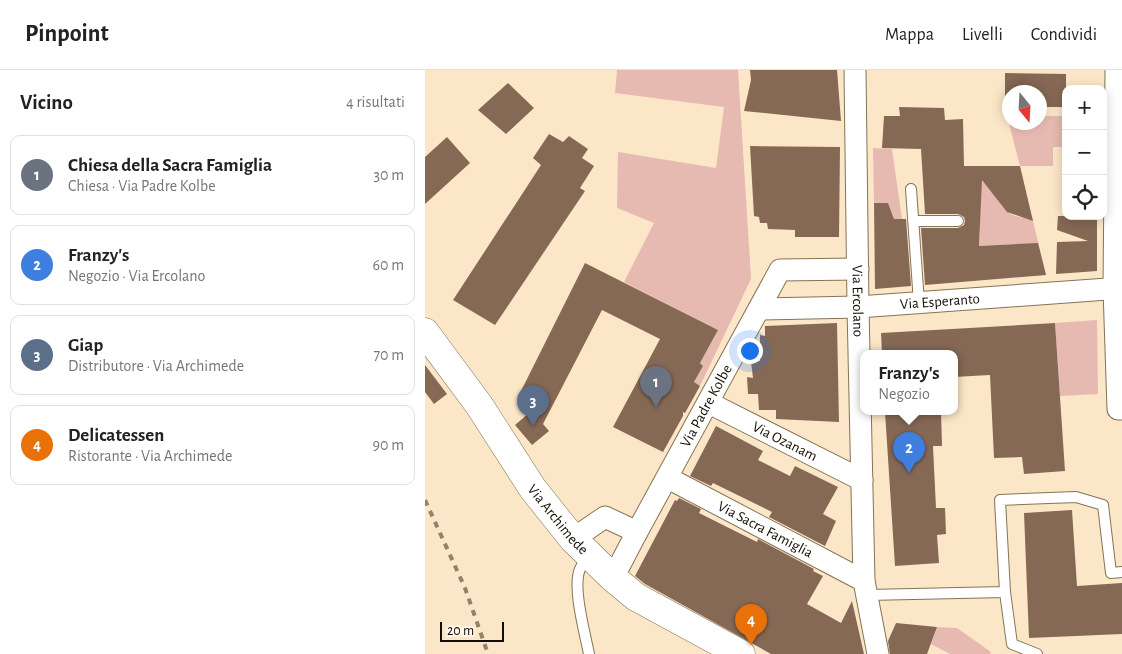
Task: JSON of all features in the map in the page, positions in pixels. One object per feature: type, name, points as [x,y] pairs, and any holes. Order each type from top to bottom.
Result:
[{"type":"main road","name":"Via Archimede","points":[[425,332],[479,406],[533,489],[581,546],[613,578],[637,597],[741,654]]},
{"type":"street","name":"Via Ercolano","points":[[855,70],[860,394]]},
{"type":"street","points":[[1115,70],[1118,409],[1122,409]]},
{"type":"street","name":"Via Padre Kolbe","points":[[613,578],[780,270],[858,269]]},
{"type":"street","name":"Via Esperanto","points":[[759,309],[858,307],[1118,288]]},
{"type":"street","name":"Via Ozanam","points":[[709,403],[862,480]]},
{"type":"street","name":"Via Ercolano","points":[[860,415],[866,588],[877,653]]},
{"type":"street","name":"Via Sacra Famiglia","points":[[667,478],[866,588]]},
{"type":"street","points":[[581,546],[605,517],[637,532]]},
{"type":"lane","points":[[911,189],[919,303]]},
{"type":"lane","points":[[913,221],[959,221]]},
{"type":"lane","points":[[1037,654],[1012,644],[1005,592],[1000,500],[1076,497],[1103,505],[1111,573],[1122,572]]},
{"type":"lane","points":[[581,546],[580,569],[577,580],[578,597],[589,654]]},
{"type":"lane","points":[[866,588],[1005,592]]},
{"type":"shaded area","points":[[617,70],[738,70],[751,279],[700,386],[694,382],[703,366],[700,363],[718,330],[624,282],[654,223],[617,208],[618,152],[716,168],[724,107],[615,93]]},
{"type":"shaded area","points":[[1047,116],[1062,116],[1062,147],[1053,147],[1053,166],[1020,166],[1011,130],[1047,130]]},
{"type":"shaded area","points":[[873,148],[892,149],[902,219],[894,219],[888,203],[874,203]]},
{"type":"shaded area","points":[[972,166],[995,166],[999,195],[1005,209],[1011,214],[1020,217],[1032,217],[1046,275],[1029,276],[1029,258],[1019,244],[979,246],[980,231],[975,211]]},
{"type":"shaded area","points":[[1097,320],[1098,394],[1060,396],[1055,323]]},
{"type":"shaded area","points":[[937,627],[957,628],[991,652],[990,654],[950,654],[931,644]]},
{"type":"building","points":[[750,70],[837,70],[841,121],[744,111],[751,80]]},
{"type":"building","points":[[1005,73],[1066,74],[1066,85],[1062,85],[1062,107],[1047,107],[1047,85],[1005,85]]},
{"type":"building","points":[[508,83],[534,108],[506,134],[478,110]]},
{"type":"building","points":[[899,107],[944,108],[945,120],[963,119],[964,166],[1020,166],[1033,221],[1007,212],[982,180],[979,246],[1038,243],[1046,275],[925,285],[921,228],[958,228],[964,225],[965,221],[964,217],[958,214],[925,214],[921,149],[882,148],[884,116],[900,116]]},
{"type":"building","points":[[549,134],[563,142],[569,136],[588,149],[582,158],[594,166],[580,188],[585,191],[495,325],[453,300],[541,165],[533,158]]},
{"type":"building","points":[[447,137],[470,163],[425,204],[425,157]]},
{"type":"building","points":[[750,146],[840,147],[839,237],[795,237],[795,230],[768,229],[767,223],[760,223],[759,217],[754,216]]},
{"type":"building","points":[[874,203],[888,203],[894,219],[906,219],[911,286],[875,289]]},
{"type":"building","points":[[1058,216],[1062,216],[1062,220],[1097,220],[1097,271],[1056,274],[1057,242],[1088,241],[1057,230]]},
{"type":"building","points":[[585,263],[718,330],[700,363],[703,366],[694,382],[700,386],[685,413],[683,412],[683,416],[663,452],[613,427],[660,339],[602,310],[543,424],[549,431],[532,445],[515,425],[536,407],[518,397]]},
{"type":"building","points":[[837,323],[839,422],[776,419],[776,410],[759,410],[758,394],[748,394],[747,377],[753,378],[751,362],[760,361],[760,335],[765,336],[765,326]]},
{"type":"building","points":[[1055,323],[1065,471],[1024,474],[1022,457],[994,458],[990,375],[958,377],[958,350],[882,350],[881,333]]},
{"type":"building","points":[[425,365],[447,394],[434,404],[425,392]]},
{"type":"building","points":[[885,415],[941,415],[942,446],[933,446],[936,508],[945,508],[946,534],[937,535],[939,563],[895,566]]},
{"type":"building","points":[[716,426],[763,451],[758,460],[790,476],[795,466],[838,487],[823,514],[836,521],[825,546],[769,517],[772,512],[713,483],[711,486],[690,476]]},
{"type":"building","points":[[679,498],[701,509],[699,513],[757,542],[758,539],[814,569],[813,571],[823,576],[807,604],[841,623],[852,601],[864,654],[771,654],[645,584],[635,576],[675,500],[677,501]]},
{"type":"building","points":[[1072,510],[1077,586],[1122,583],[1122,634],[1029,638],[1024,513]]},
{"type":"building","points":[[896,623],[937,627],[927,654],[890,654],[888,641]]},
{"type":"railway","points":[[425,500],[465,588],[488,654]]},
{"type":"place","name":"Chiesa della Sacra Famiglia","points":[[656,407]]},
{"type":"place","name":"Giap","points":[[533,426]]},
{"type":"place","name":"Franzy's","points":[[909,473]]},
{"type":"place","name":"Delicatessen","points":[[751,645]]}]
